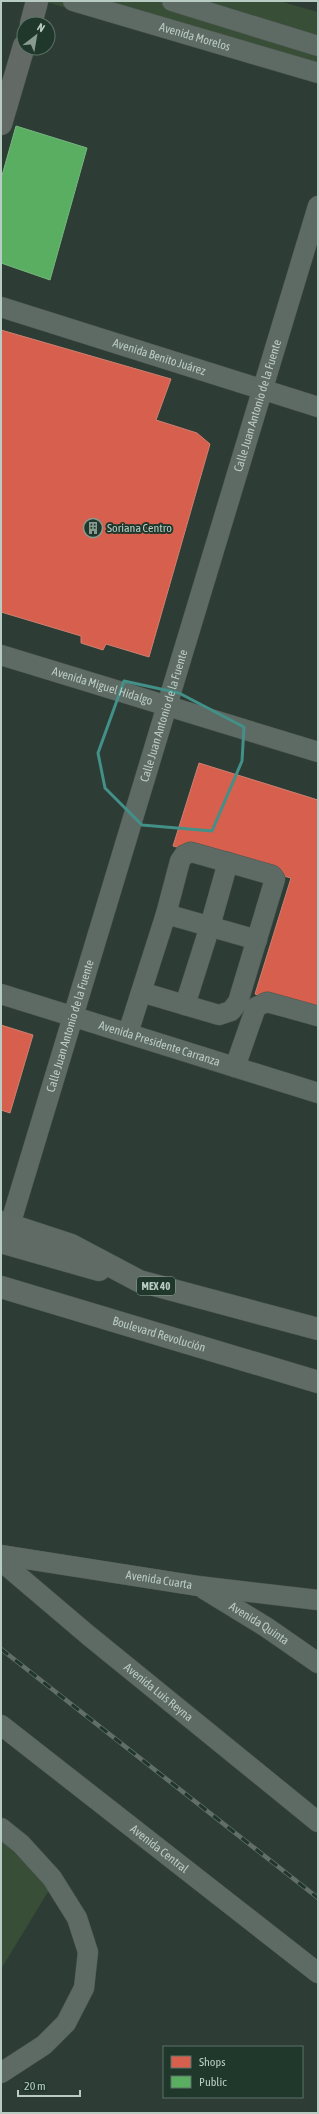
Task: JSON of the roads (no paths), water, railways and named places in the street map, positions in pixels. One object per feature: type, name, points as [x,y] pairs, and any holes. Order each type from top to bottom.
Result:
[{"type":"highway","points":[[32,16],[37,1]]},
{"type":"highway","points":[[1,124],[21,56]]},
{"type":"main road","name":"MEX 40","points":[[4,1230],[139,1281],[318,1329]]},
{"type":"main road","name":"Boulevard Revolución","points":[[1,1287],[318,1382]]},
{"type":"street","name":"Avenida Morelos","points":[[72,1],[318,73]]},
{"type":"street","points":[[172,1],[318,46]]},
{"type":"street","name":"Calle Juan Antonio de la Fuente","points":[[4,1230],[73,1016],[318,206]]},
{"type":"street","name":"Avenida Benito Juárez","points":[[1,307],[318,407]]},
{"type":"street","name":"Avenida Miguel Hidalgo","points":[[1,655],[318,752]]},
{"type":"street","points":[[128,1033],[141,992],[166,914],[180,861],[184,855],[191,852],[268,873],[275,879],[238,1002],[231,1011],[219,1015],[141,992]]},
{"type":"street","points":[[185,1005],[228,862]]},
{"type":"street","points":[[166,914],[257,940]]},
{"type":"street","name":"Avenida Presidente Carranza","points":[[1,994],[318,1093]]},
{"type":"street","points":[[235,1067],[256,1007],[267,1002],[318,1016]]},
{"type":"street","name":"Avenida Cuarta","points":[[1,1555],[198,1586],[318,1600]]},
{"type":"street","name":"Avenida Luis Reyna","points":[[1,1561],[88,1635],[318,1822]]},
{"type":"street","name":"Avenida Quinta","points":[[198,1586],[266,1627],[318,1663]]},
{"type":"street","name":"Avenida Central","points":[[1,1725],[318,1973]]},
{"type":"street","points":[[1,1828],[21,1844],[52,1878],[77,1918],[88,1952],[84,1988],[66,2024],[44,2045],[1,2073]]},
{"type":"railway","points":[[1,1649],[318,1898]]},
{"type":"place","name":"Soriana Centro","points":[[93,528]]}]
